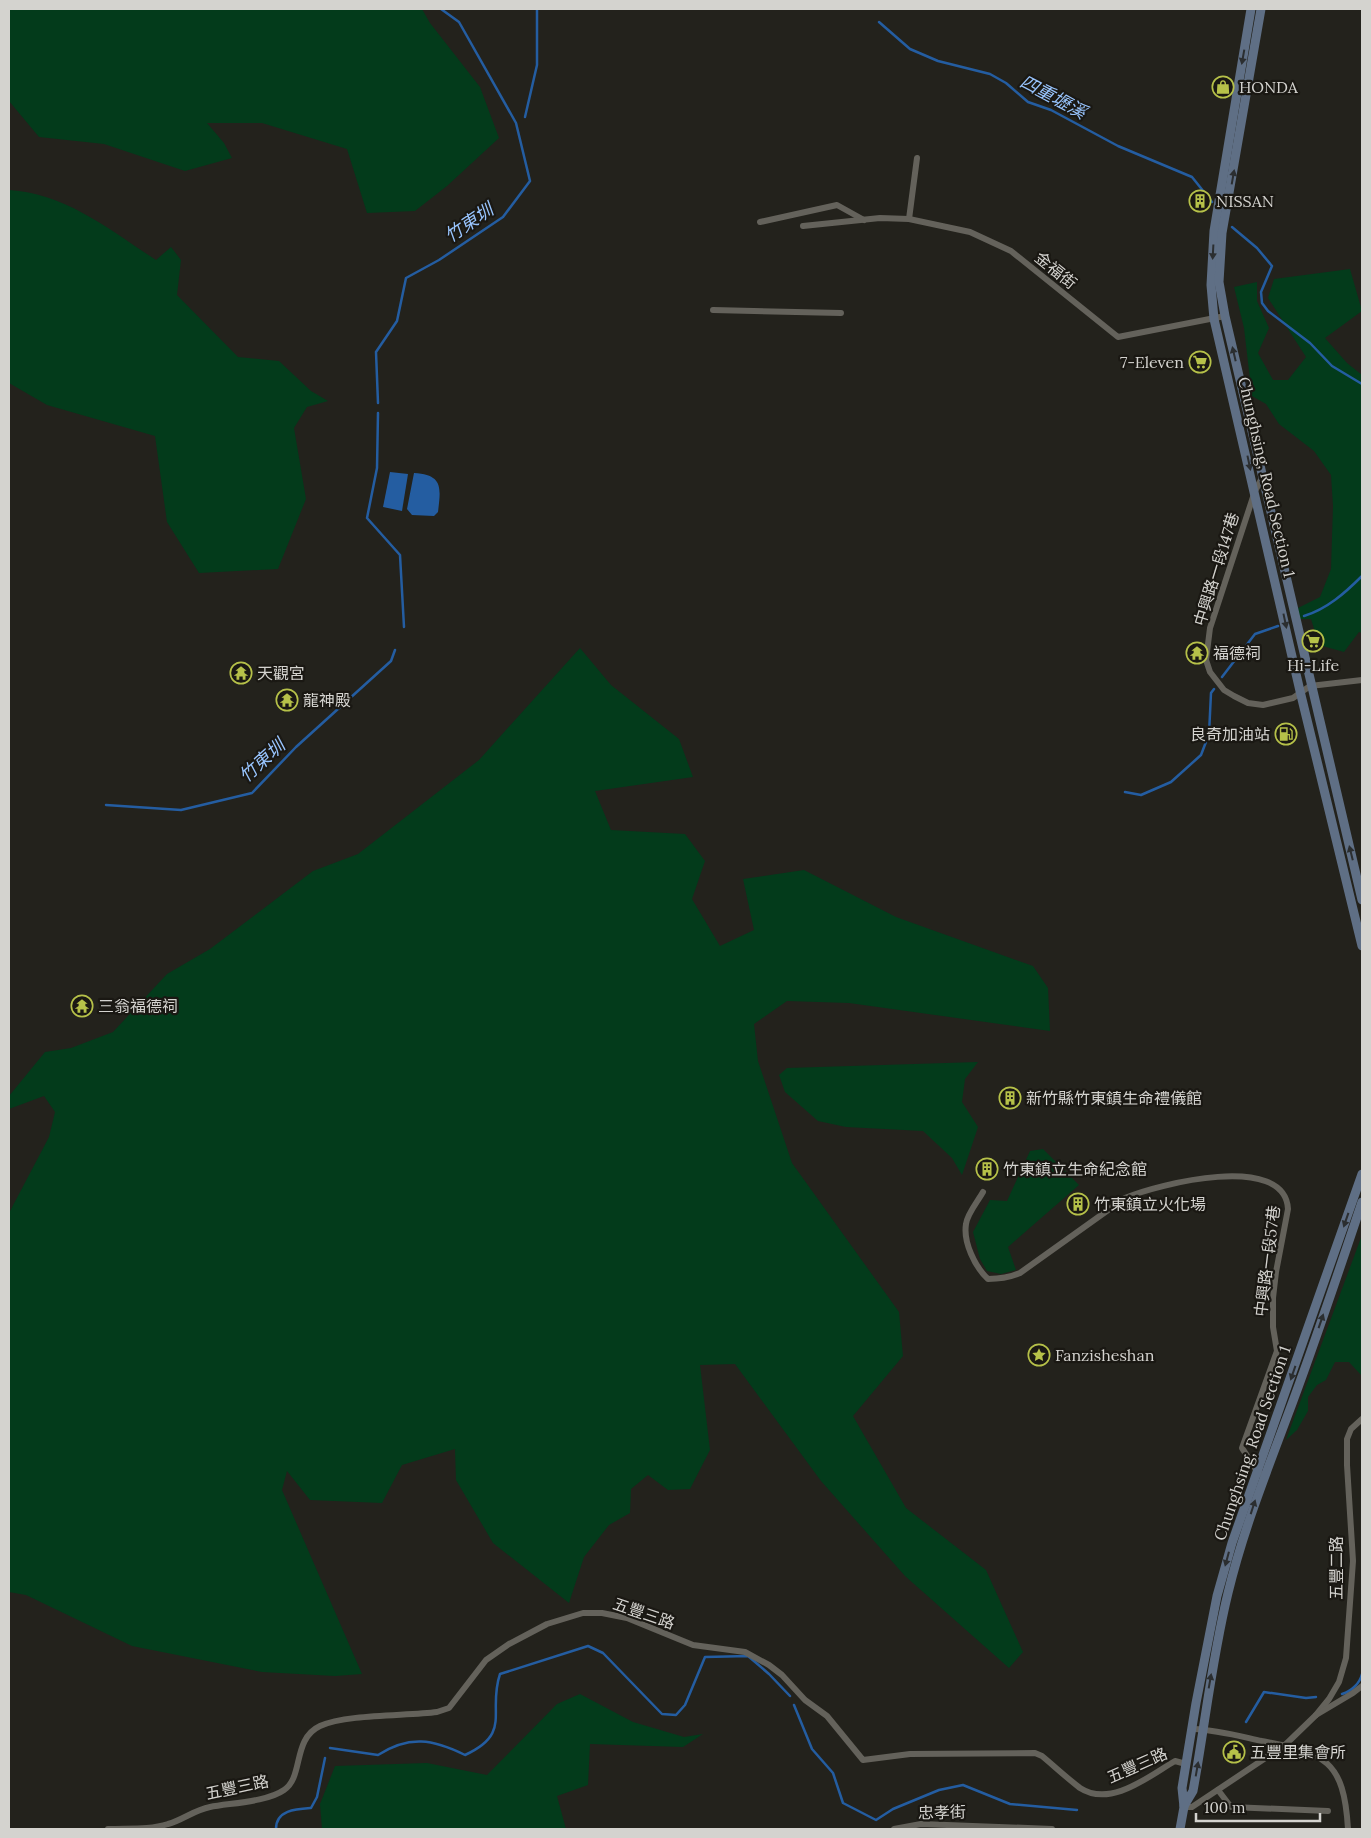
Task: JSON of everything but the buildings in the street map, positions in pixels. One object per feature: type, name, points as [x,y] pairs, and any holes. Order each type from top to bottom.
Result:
[{"type":"main road","name":"Chunghsing, Road Section 1","points":[[1251,9],[1214,231],[1211,285],[1214,319],[1300,691],[1362,946]]},
{"type":"main road","name":"Chunghsing, Road Section 1","points":[[1261,9],[1222,234],[1219,282],[1225,316],[1310,686],[1362,900]]},
{"type":"main road","name":"Chunghsing, Road Section 1","points":[[1184,1807],[1182,1788],[1217,1596],[1232,1543],[1260,1473],[1362,1174]]},
{"type":"main road","name":"Chunghsing, Road Section 1","points":[[1184,1807],[1193,1791],[1215,1653],[1228,1593],[1260,1473],[1287,1418],[1362,1202]]},
{"type":"main road","points":[[1180,1829],[1184,1807]]},
{"type":"street","points":[[909,219],[916,158]]},
{"type":"street","points":[[760,222],[837,205],[864,220]]},
{"type":"street","name":"金福街","points":[[803,226],[880,218],[909,219],[970,232],[1011,251],[1118,337],[1225,316]]},
{"type":"street","points":[[713,310],[841,313]]},
{"type":"street","name":"中興路一段147巷","points":[[1262,478],[1255,491],[1210,628],[1206,660],[1216,681],[1224,690],[1248,704],[1263,705],[1293,698],[1300,691],[1310,686],[1362,680]]},
{"type":"street","name":"中興路一段57巷","points":[[983,1192],[966,1223],[968,1240],[978,1270],[988,1279],[999,1279],[1010,1278],[1020,1273],[1125,1198],[1140,1192],[1201,1178],[1261,1178],[1281,1189],[1288,1199],[1288,1209],[1273,1298],[1273,1327],[1278,1351],[1242,1448],[1260,1473]]},
{"type":"street","name":"五豐二路","points":[[1316,1714],[1329,1699],[1339,1682],[1346,1658],[1353,1561],[1347,1439],[1350,1429],[1362,1419]]},
{"type":"street","name":"五豐三路","points":[[108,1829],[152,1828],[168,1824],[195,1810],[252,1801],[284,1790],[291,1782],[306,1738],[320,1726],[363,1718],[437,1712],[449,1708],[486,1660],[547,1624],[583,1613],[602,1613],[627,1618],[693,1645],[725,1648],[753,1656],[782,1675],[805,1700],[827,1716],[863,1760],[910,1754],[1034,1753],[1042,1756],[1082,1789],[1101,1794],[1115,1793],[1130,1787],[1175,1761],[1186,1764]]},
{"type":"street","points":[[1184,1807],[1192,1807],[1285,1745],[1316,1714],[1362,1686]]},
{"type":"street","points":[[1194,1729],[1204,1729],[1285,1745],[1315,1755],[1332,1768],[1343,1789],[1348,1829]]},
{"type":"street","points":[[1218,1790],[1231,1807],[1328,1811]]},
{"type":"street","name":"忠孝街","points":[[894,1829],[921,1824],[990,1825],[1052,1829]]},
{"type":"green space","points":[[9,9],[422,9],[430,23],[480,87],[499,138],[447,186],[415,211],[367,213],[347,149],[262,123],[207,123],[224,143],[232,158],[185,171],[104,144],[39,137],[9,101]]},
{"type":"green space","points":[[9,190],[49,198],[68,206],[104,225],[156,260],[171,247],[181,260],[177,295],[238,357],[279,361],[311,391],[328,401],[307,407],[294,428],[306,499],[278,569],[199,573],[167,522],[155,436],[47,405],[9,383]]},
{"type":"green space","points":[[1350,269],[1362,311],[1325,338],[1347,363],[1362,375],[1362,633],[1359,632],[1344,652],[1319,645],[1311,619],[1299,619],[1298,608],[1320,597],[1331,569],[1333,506],[1331,475],[1314,451],[1279,424],[1266,404],[1252,396],[1244,328],[1234,287],[1257,282],[1257,301],[1269,328],[1258,353],[1273,380],[1288,380],[1306,357],[1268,298],[1274,279]]},
{"type":"green space","points":[[580,648],[611,685],[679,739],[693,777],[595,791],[611,830],[685,834],[705,861],[692,899],[720,946],[754,930],[743,879],[804,870],[896,917],[1033,966],[1048,988],[1050,1031],[849,1003],[787,1001],[754,1024],[758,1061],[792,1163],[899,1312],[903,1356],[853,1416],[906,1508],[986,1570],[1023,1652],[1009,1668],[905,1576],[821,1481],[735,1364],[700,1365],[710,1450],[690,1489],[668,1490],[648,1475],[631,1489],[630,1513],[609,1525],[584,1557],[569,1603],[493,1543],[456,1480],[455,1449],[402,1465],[382,1503],[310,1500],[287,1471],[282,1490],[362,1674],[335,1676],[262,1672],[132,1646],[26,1595],[9,1592],[9,1213],[49,1137],[55,1112],[44,1096],[9,1109],[9,1096],[45,1052],[71,1048],[113,1032],[167,974],[210,949],[313,871],[358,854],[479,760]]},
{"type":"green space","points":[[978,1062],[965,1079],[962,1102],[978,1127],[962,1175],[952,1158],[923,1131],[846,1127],[818,1121],[785,1092],[779,1075],[787,1068]]},
{"type":"green space","points":[[1043,1149],[1079,1185],[1008,1247],[1016,1270],[1001,1274],[987,1271],[980,1259],[973,1232],[990,1200],[1007,1201],[1030,1151]]},
{"type":"green space","points":[[1362,1235],[1362,1376],[1349,1362],[1335,1362],[1326,1380],[1317,1385],[1308,1397],[1308,1411],[1297,1430],[1286,1440]]},
{"type":"green space","points":[[580,1694],[633,1722],[684,1737],[703,1734],[683,1747],[590,1744],[588,1785],[557,1796],[566,1829],[322,1829],[320,1804],[335,1766],[427,1763],[487,1775],[557,1704]]},
{"type":"water","points":[[390,472],[408,474],[402,511],[383,507]]},
{"type":"water","points":[[414,473],[430,476],[438,484],[440,496],[438,512],[434,516],[412,515],[407,509]]},
{"type":"waterway","name":"竹東圳","points":[[378,403],[376,352],[397,321],[406,278],[439,260],[503,217],[530,181],[516,123],[459,22],[441,9]]},
{"type":"waterway","points":[[525,117],[537,65],[537,9]]},
{"type":"waterway","name":"四重壢溪","points":[[879,22],[910,49],[938,61],[990,74],[1006,83],[1028,102],[1051,110],[1118,146],[1192,177],[1212,202]]},
{"type":"waterway","name":"四重壢溪","points":[[1232,227],[1257,248],[1272,266],[1261,292],[1262,303],[1268,311],[1310,343],[1332,366],[1362,384]]},
{"type":"waterway","name":"竹東圳","points":[[378,413],[377,468],[367,518],[400,555],[404,627]]},
{"type":"waterway","points":[[1304,616],[1335,600],[1362,576]]},
{"type":"waterway","points":[[1222,677],[1255,634],[1278,626]]},
{"type":"waterway","name":"竹東圳","points":[[106,805],[181,810],[252,793],[296,747],[391,661],[395,650]]},
{"type":"waterway","points":[[1125,792],[1141,795],[1171,782],[1201,755],[1209,734],[1211,693],[1214,689]]},
{"type":"waterway","points":[[330,1748],[378,1755],[400,1744],[421,1742],[442,1745],[465,1755],[480,1747],[494,1730],[497,1687],[500,1674],[588,1646],[603,1653],[662,1714],[676,1715],[685,1705],[705,1657],[748,1656],[790,1696]]},
{"type":"waterway","points":[[1342,1694],[1355,1686],[1362,1674]]},
{"type":"waterway","points":[[1246,1722],[1264,1692],[1306,1698],[1316,1697]]},
{"type":"waterway","points":[[794,1705],[812,1749],[833,1773],[843,1803],[876,1820],[893,1809],[939,1790],[963,1785],[1010,1804],[1077,1810]]},
{"type":"waterway","points":[[276,1829],[279,1818],[283,1814],[293,1810],[311,1808],[317,1797],[325,1758]]},
{"type":"place","name":"HONDA","points":[[1223,87]]},
{"type":"place","name":"NISSAN","points":[[1200,201]]},
{"type":"place","name":"7-Eleven","points":[[1200,362]]},
{"type":"place","name":"Hi-Life","points":[[1313,641]]},
{"type":"place","name":"福德祠","points":[[1197,653]]},
{"type":"place","name":"天觀宮","points":[[241,673]]},
{"type":"place","name":"龍神殿","points":[[287,700]]},
{"type":"place","name":"良奇加油站","points":[[1286,734]]},
{"type":"place","name":"三翁福德祠","points":[[82,1006]]},
{"type":"place","name":"新竹縣竹東鎮生命禮儀館","points":[[1010,1098]]},
{"type":"place","name":"竹東鎮立生命紀念館","points":[[987,1169]]},
{"type":"place","name":"竹東鎮立火化場","points":[[1078,1204]]},
{"type":"place","name":"Fanzisheshan","points":[[1039,1355]]},
{"type":"place","name":"五豐里集會所","points":[[1234,1752]]}]
